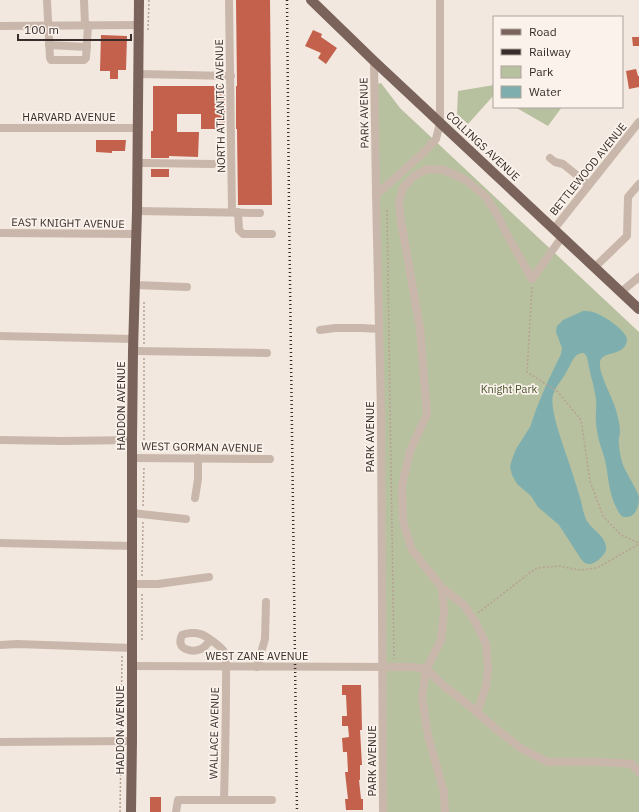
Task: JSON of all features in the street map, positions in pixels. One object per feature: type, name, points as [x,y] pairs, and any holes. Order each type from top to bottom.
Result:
[{"type":"main road","name":"HADDON AVENUE","points":[[131,812],[132,646],[137,584],[132,546],[132,440],[140,25],[139,0]]},
{"type":"main road","name":"COLLINGS AVENUE","points":[[311,0],[374,61],[639,309]]},
{"type":"street","points":[[47,0],[51,60],[84,60],[86,58],[84,0]]},
{"type":"street","name":"NORTH ATLANTIC AVENUE","points":[[229,0],[231,121],[235,212],[239,230],[243,234],[272,234]]},
{"type":"street","points":[[376,195],[422,154],[436,139],[440,123],[440,0]]},
{"type":"street","points":[[0,26],[140,25]]},
{"type":"street","points":[[49,46],[86,47]]},
{"type":"street","name":"PARK AVENUE","points":[[374,61],[381,414],[383,812]]},
{"type":"street","points":[[139,74],[231,76]]},
{"type":"street","name":"BETTLEWOOD AVENUE","points":[[554,229],[639,122]]},
{"type":"street","name":"HARVARD AVENUE","points":[[0,128],[138,128]]},
{"type":"street","points":[[550,158],[555,162],[563,164],[589,184]]},
{"type":"street","points":[[137,163],[213,164]]},
{"type":"street","points":[[478,713],[486,686],[488,668],[486,644],[476,623],[464,605],[442,588],[412,550],[403,522],[402,486],[410,451],[427,414],[420,328],[399,202],[403,188],[414,176],[427,169],[444,170],[466,180],[486,197],[532,279],[562,237]]},
{"type":"street","points":[[595,267],[627,236],[628,198],[639,184]]},
{"type":"street","points":[[137,211],[260,212]]},
{"type":"street","name":"EAST KNIGHT AVENUE","points":[[0,233],[136,234]]},
{"type":"street","points":[[621,292],[639,277]]},
{"type":"street","points":[[135,285],[187,287]]},
{"type":"street","points":[[320,330],[335,328],[379,329]]},
{"type":"street","points":[[0,336],[134,339]]},
{"type":"street","points":[[133,351],[267,353]]},
{"type":"street","points":[[0,440],[132,440]]},
{"type":"street","name":"WEST GORMAN AVENUE","points":[[133,458],[270,459]]},
{"type":"street","points":[[195,498],[198,479],[198,458]]},
{"type":"street","points":[[132,513],[186,519]]},
{"type":"street","points":[[0,543],[132,546]]},
{"type":"street","points":[[137,584],[158,584],[209,577]]},
{"type":"street","points":[[442,588],[444,612],[441,640],[426,669],[422,697],[428,736],[444,792],[445,812]]},
{"type":"street","points":[[257,666],[265,639],[266,602]]},
{"type":"street","name":"WALLACE AVENUE","points":[[210,640],[224,652],[226,666],[224,800]]},
{"type":"street","points":[[0,645],[132,646]]},
{"type":"street","name":"WEST ZANE AVENUE","points":[[132,666],[413,667],[426,669]]},
{"type":"street","points":[[426,669],[522,749],[548,762],[636,762],[639,772]]},
{"type":"street","points":[[0,742],[132,741]]},
{"type":"street","points":[[176,812],[178,800],[272,800]]},
{"type":"path","points":[[387,210],[394,667]]},
{"type":"path","points":[[532,279],[527,372],[558,392],[581,420],[590,481],[603,516],[621,535],[639,544]]},
{"type":"path","points":[[120,812],[121,742],[132,646],[143,514],[144,351]]},
{"type":"path","points":[[472,618],[537,568],[559,566],[579,570],[597,568],[639,544]]},
{"type":"green space","name":"Knight Park","points":[[381,83],[400,108],[639,332],[639,812],[384,812],[375,85]]},
{"type":"green space","points":[[493,85],[493,96],[468,124],[457,114],[458,91]]},
{"type":"green space","points":[[517,108],[561,108],[548,126]]},
{"type":"water","points":[[583,311],[593,312],[607,319],[617,326],[627,338],[626,344],[623,348],[602,358],[600,367],[620,426],[619,447],[622,463],[639,497],[639,502],[635,513],[630,516],[623,517],[618,511],[611,495],[605,460],[599,442],[596,420],[596,399],[587,357],[584,353],[578,354],[556,388],[552,402],[559,433],[587,522],[603,539],[606,546],[605,552],[601,558],[592,564],[585,563],[581,559],[559,525],[538,507],[531,496],[517,484],[510,467],[516,449],[530,427],[547,383],[561,354],[562,348],[556,332],[557,326],[563,320]]},
{"type":"building","points":[[236,0],[270,0],[272,205],[238,205],[236,129]]},
{"type":"building","points":[[313,30],[322,34],[321,37],[337,48],[326,64],[318,58],[321,53],[305,46]]},
{"type":"building","points":[[101,35],[127,36],[126,70],[118,70],[118,79],[110,79],[110,71],[100,71]]},
{"type":"building","points":[[632,37],[639,37],[639,46],[633,46]]},
{"type":"building","points":[[636,69],[639,76],[639,87],[629,89],[626,71]]},
{"type":"building","points":[[153,86],[225,86],[225,129],[201,129],[201,114],[177,114],[177,132],[199,132],[198,157],[169,156],[169,158],[151,158],[151,131],[153,131]]},
{"type":"building","points":[[96,140],[126,140],[125,151],[112,151],[112,153],[96,152]]},
{"type":"building","points":[[151,169],[169,169],[169,177],[151,177]]},
{"type":"building","points":[[342,685],[361,685],[362,730],[360,730],[362,765],[360,765],[359,780],[361,799],[363,799],[363,810],[346,810],[345,799],[348,799],[345,772],[348,772],[347,752],[343,752],[342,738],[349,737],[348,726],[342,726],[342,716],[347,716],[346,695],[342,695]]},
{"type":"building","points":[[150,797],[161,797],[161,812],[150,812]]},
{"type":"railway","points":[[287,0],[297,812]]}]
